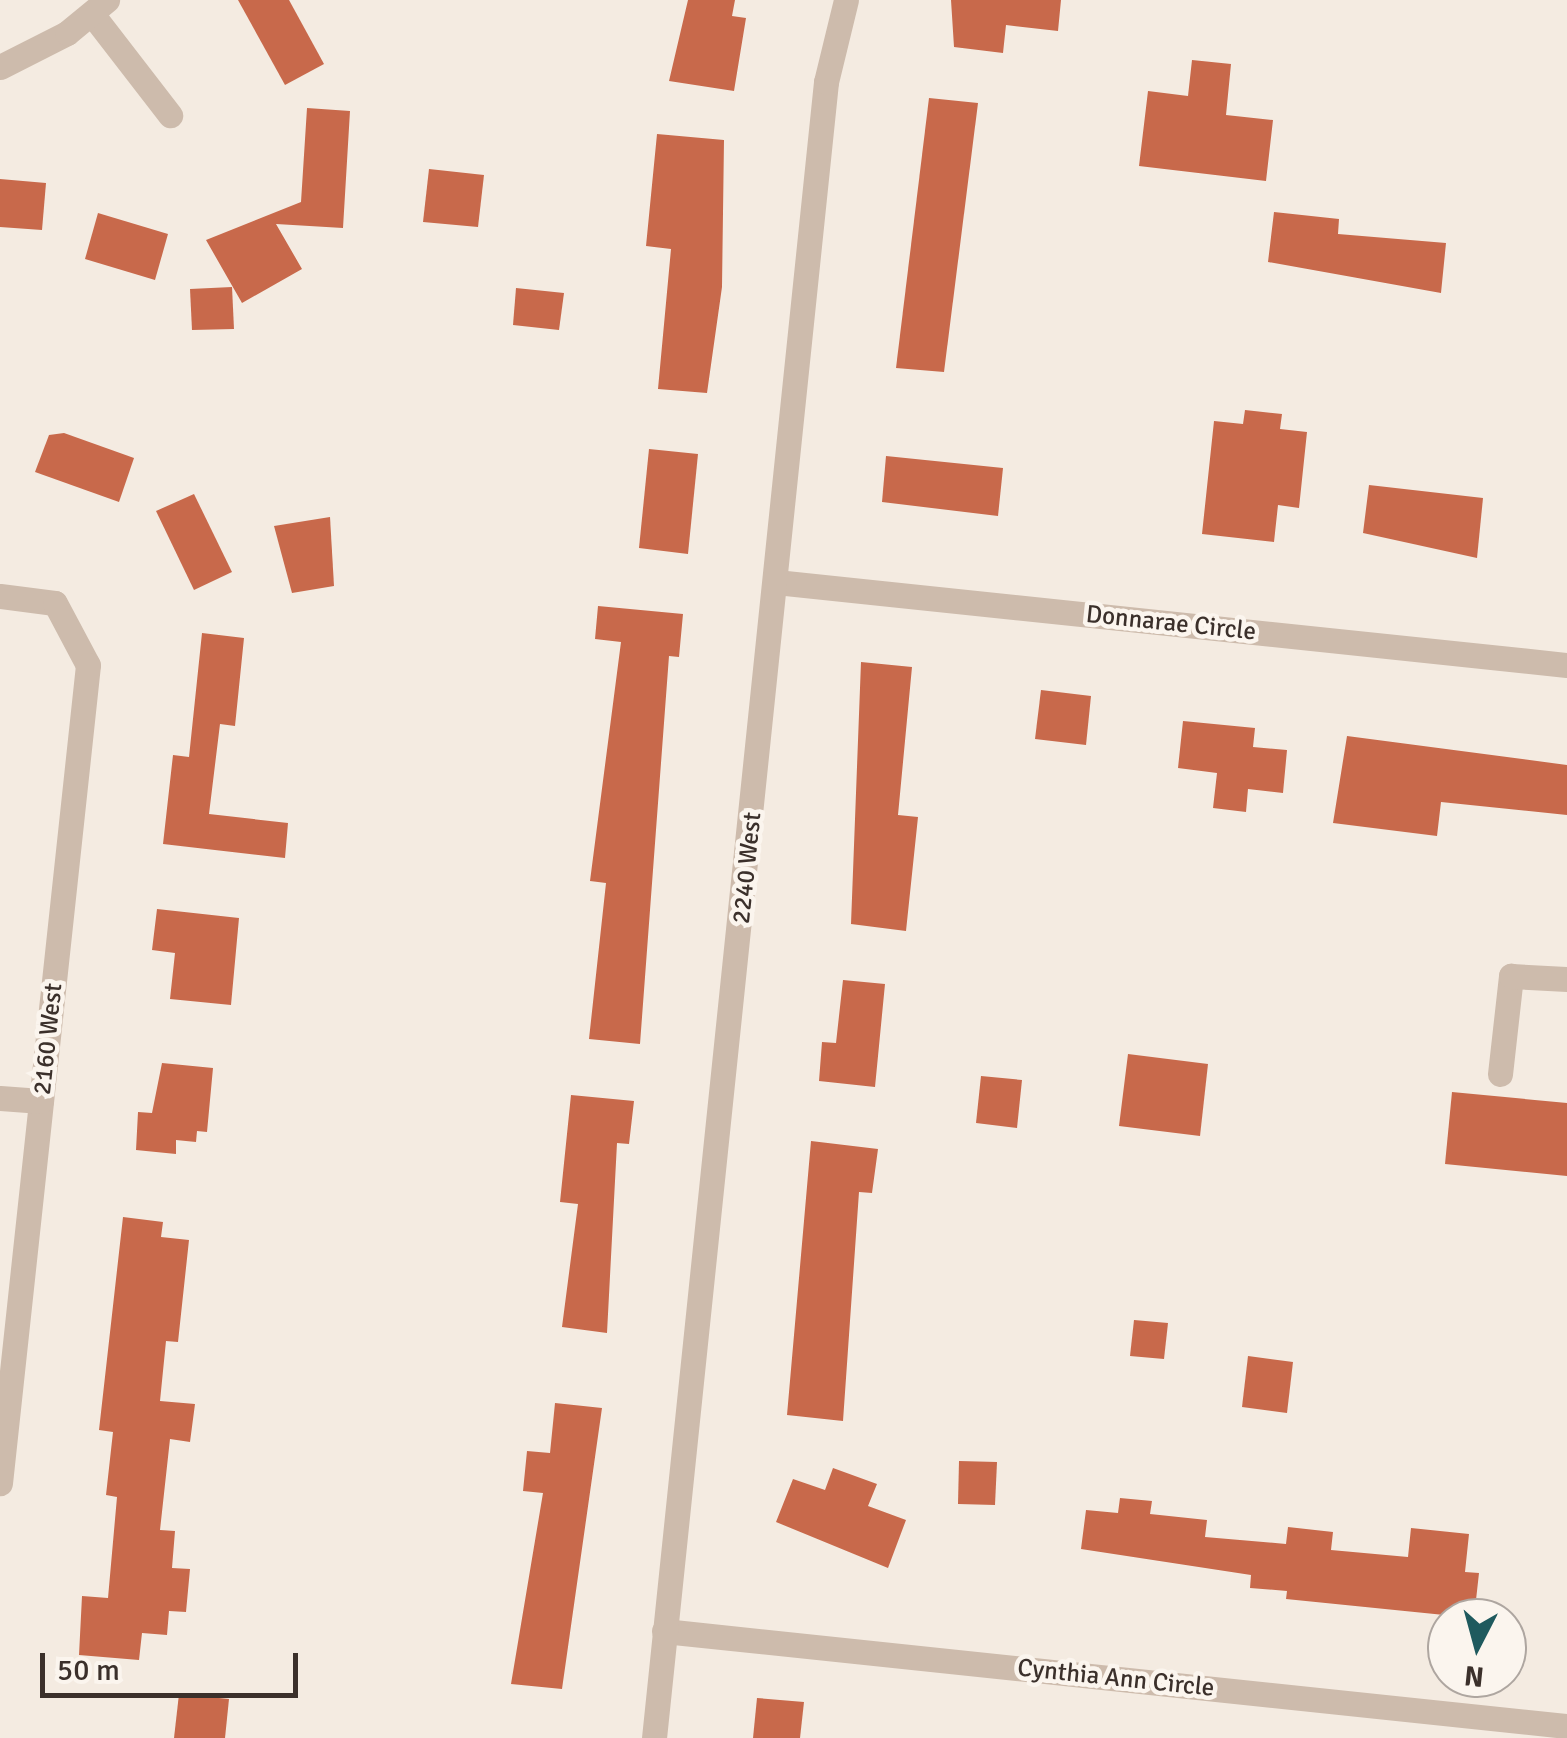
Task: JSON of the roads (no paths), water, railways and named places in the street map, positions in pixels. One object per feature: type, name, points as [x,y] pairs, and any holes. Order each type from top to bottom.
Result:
[{"type":"street","name":"2240 West","points":[[654,1738],[826,82],[846,0]]},
{"type":"street","points":[[0,67],[99,7],[170,115]]},
{"type":"street","name":"Donnarae Circle","points":[[776,582],[1567,665]]},
{"type":"street","name":"2160 West","points":[[0,596],[55,603],[88,665],[0,1484]]},
{"type":"street","points":[[1500,1074],[1510,976],[1567,979]]},
{"type":"street","points":[[0,1098],[41,1102]]},
{"type":"street","name":"Cynthia Ann Circle","points":[[664,1631],[1567,1726]]}]
